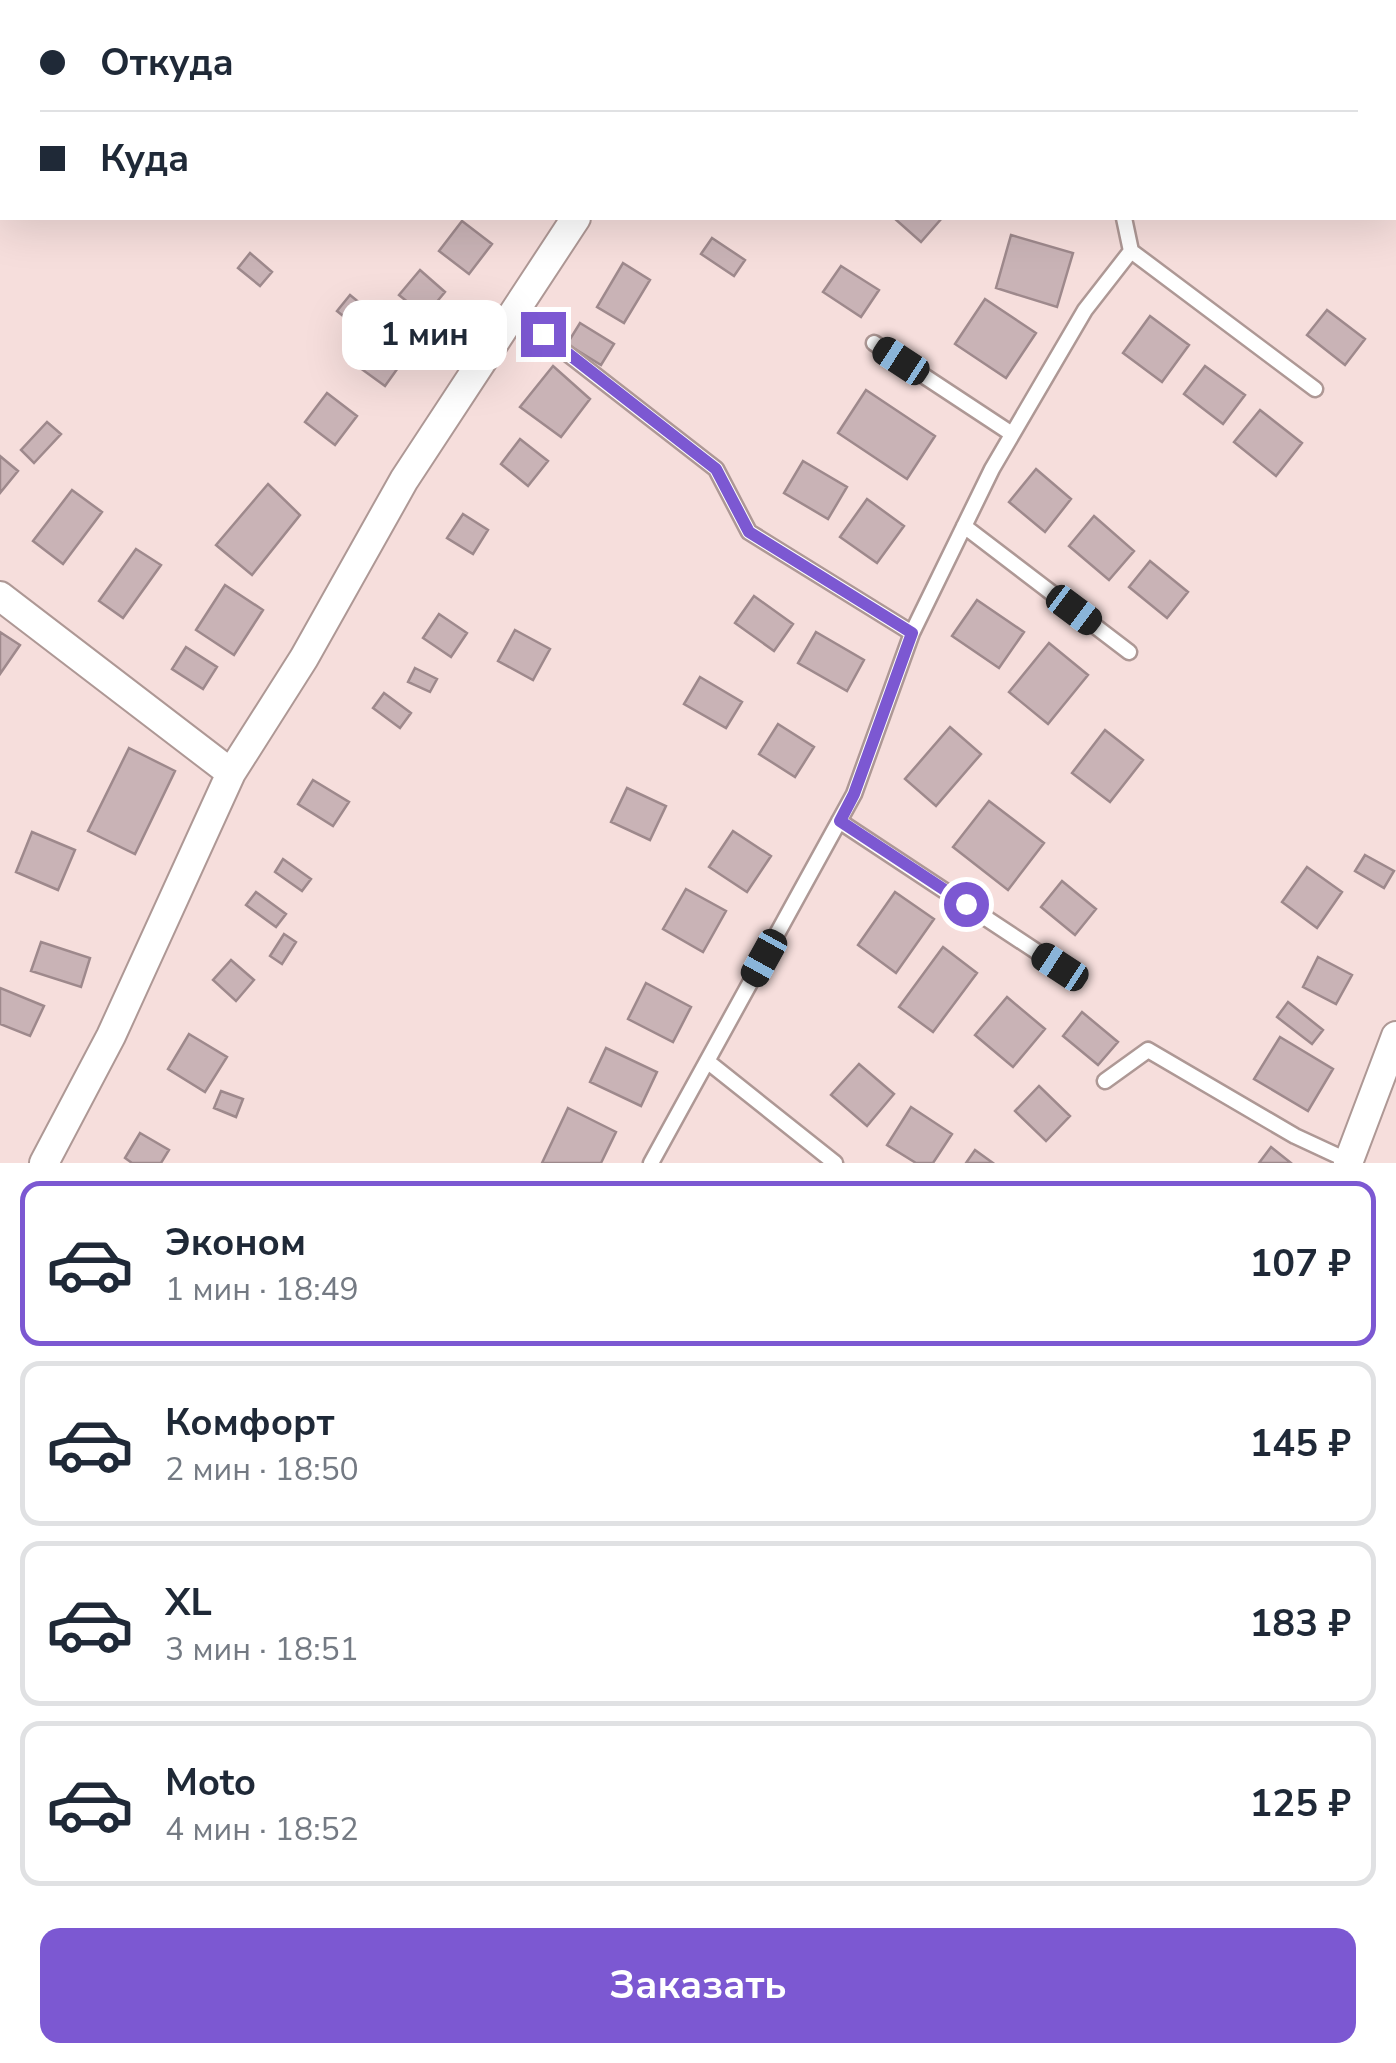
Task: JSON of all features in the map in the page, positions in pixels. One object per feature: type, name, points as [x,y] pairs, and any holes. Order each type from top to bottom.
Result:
[{"type":"street","points":[[44,1163],[111,1036],[231,773],[304,658],[404,480],[575,220]]},
{"type":"street","points":[[0,596],[231,773]]},
{"type":"street","points":[[1348,1162],[1396,1036]]},
{"type":"lane","points":[[1124,220],[1131,251],[1316,390]]},
{"type":"lane","points":[[651,1163],[854,794],[912,633],[1012,434],[1085,310],[1131,251]]},
{"type":"lane","points":[[514,312],[716,469],[749,532],[912,633]]},
{"type":"lane","points":[[874,343],[1012,434]]},
{"type":"lane","points":[[964,526],[1129,652]]},
{"type":"lane","points":[[840,821],[1060,967]]},
{"type":"lane","points":[[1105,1081],[1148,1050],[1295,1136],[1348,1162]]},
{"type":"lane","points":[[707,1060],[835,1163]]},
{"type":"building","points":[[896,220],[940,220],[921,242]]},
{"type":"building","points":[[462,221],[492,244],[469,274],[439,251]]},
{"type":"building","points":[[1011,235],[1073,253],[1057,307],[996,288]]},
{"type":"building","points":[[712,238],[745,260],[734,276],[701,254]]},
{"type":"building","points":[[250,253],[272,272],[260,286],[238,268]]},
{"type":"building","points":[[623,263],[650,280],[624,323],[597,307]]},
{"type":"building","points":[[841,266],[879,290],[861,317],[823,292]]},
{"type":"building","points":[[420,270],[445,292],[425,316],[399,295]]},
{"type":"building","points":[[350,295],[372,313],[359,329],[337,311]]},
{"type":"building","points":[[985,299],[1036,333],[1006,378],[955,344]]},
{"type":"building","points":[[1327,310],[1365,339],[1345,365],[1307,335]]},
{"type":"building","points":[[1150,316],[1189,345],[1162,382],[1123,353]]},
{"type":"building","points":[[580,323],[614,344],[601,365],[567,344]]},
{"type":"building","points":[[370,344],[400,365],[385,386],[356,365]]},
{"type":"building","points":[[553,366],[590,399],[561,437],[520,407]]},
{"type":"building","points":[[1205,366],[1245,395],[1223,424],[1184,394]]},
{"type":"building","points":[[866,390],[935,436],[907,479],[838,433]]},
{"type":"building","points":[[327,393],[357,416],[335,445],[305,422]]},
{"type":"building","points":[[1260,410],[1302,443],[1276,476],[1234,442]]},
{"type":"building","points":[[47,422],[61,434],[34,463],[21,450]]},
{"type":"building","points":[[520,439],[548,461],[528,486],[501,464]]},
{"type":"building","points":[[0,456],[18,471],[0,493]]},
{"type":"building","points":[[803,461],[847,487],[828,519],[784,493]]},
{"type":"building","points":[[1036,469],[1071,499],[1045,532],[1009,502]]},
{"type":"building","points":[[268,484],[300,515],[252,575],[216,545]]},
{"type":"building","points":[[72,490],[102,512],[63,564],[33,541]]},
{"type":"building","points":[[867,499],[904,526],[877,563],[840,537]]},
{"type":"building","points":[[463,514],[488,530],[473,554],[447,538]]},
{"type":"building","points":[[1094,516],[1134,551],[1109,580],[1069,546]]},
{"type":"building","points":[[136,549],[161,565],[123,618],[99,601]]},
{"type":"building","points":[[1150,561],[1188,592],[1167,618],[1129,587]]},
{"type":"building","points":[[225,585],[263,610],[234,655],[196,630]]},
{"type":"building","points":[[754,596],[793,624],[774,651],[735,623]]},
{"type":"building","points":[[977,600],[1024,632],[999,668],[952,636]]},
{"type":"building","points":[[439,614],[467,633],[451,657],[423,638]]},
{"type":"building","points":[[515,630],[550,649],[533,680],[498,661]]},
{"type":"building","points":[[0,632],[20,645],[0,674]]},
{"type":"building","points":[[816,632],[864,660],[847,691],[798,663]]},
{"type":"building","points":[[1049,643],[1088,675],[1048,724],[1009,692]]},
{"type":"building","points":[[186,647],[217,667],[203,689],[172,669]]},
{"type":"building","points":[[415,668],[437,679],[430,692],[408,682]]},
{"type":"building","points":[[700,677],[742,702],[726,728],[684,704]]},
{"type":"building","points":[[384,693],[411,713],[400,728],[373,708]]},
{"type":"building","points":[[778,724],[814,747],[795,777],[759,754]]},
{"type":"building","points":[[950,727],[981,754],[936,806],[905,779]]},
{"type":"building","points":[[1105,730],[1143,760],[1110,802],[1072,773]]},
{"type":"building","points":[[129,748],[175,771],[135,854],[88,831]]},
{"type":"building","points":[[313,780],[349,802],[333,826],[298,804]]},
{"type":"building","points":[[627,788],[666,806],[650,840],[611,822]]},
{"type":"building","points":[[989,801],[1044,843],[1008,890],[953,847]]},
{"type":"building","points":[[733,831],[771,856],[747,892],[709,867]]},
{"type":"building","points":[[32,832],[75,850],[58,890],[16,872]]},
{"type":"building","points":[[1365,855],[1394,871],[1384,888],[1355,871]]},
{"type":"building","points":[[283,859],[311,879],[302,891],[275,872]]},
{"type":"building","points":[[1307,867],[1342,892],[1317,928],[1282,902]]},
{"type":"building","points":[[1062,881],[1096,909],[1075,935],[1041,907]]},
{"type":"building","points":[[686,889],[726,911],[703,952],[663,929]]},
{"type":"building","points":[[256,892],[286,914],[276,927],[246,905]]},
{"type":"building","points":[[895,892],[934,919],[896,973],[858,945]]},
{"type":"building","points":[[284,934],[296,942],[282,964],[270,956]]},
{"type":"building","points":[[41,942],[90,958],[81,987],[31,971]]},
{"type":"building","points":[[943,947],[977,973],[933,1032],[899,1007]]},
{"type":"building","points":[[1318,957],[1352,975],[1336,1004],[1303,987]]},
{"type":"building","points":[[231,960],[254,980],[236,1001],[213,980]]},
{"type":"building","points":[[646,983],[691,1007],[673,1042],[628,1019]]},
{"type":"building","points":[[0,988],[44,1006],[30,1036],[0,1024]]},
{"type":"building","points":[[1007,997],[1045,1029],[1013,1067],[975,1035]]},
{"type":"building","points":[[1288,1002],[1323,1030],[1312,1044],[1277,1017]]},
{"type":"building","points":[[1082,1012],[1118,1042],[1098,1065],[1063,1036]]},
{"type":"building","points":[[189,1034],[227,1057],[205,1092],[168,1069]]},
{"type":"building","points":[[1280,1037],[1333,1069],[1308,1111],[1254,1079]]},
{"type":"building","points":[[606,1048],[657,1072],[641,1106],[590,1082]]},
{"type":"building","points":[[859,1064],[894,1094],[867,1126],[831,1095]]},
{"type":"building","points":[[1039,1086],[1070,1116],[1046,1141],[1015,1111]]},
{"type":"building","points":[[221,1091],[243,1099],[236,1117],[214,1108]]},
{"type":"building","points":[[911,1107],[952,1134],[933,1163],[916,1163],[887,1145]]},
{"type":"building","points":[[568,1108],[616,1132],[601,1163],[542,1163]]},
{"type":"building","points":[[140,1133],[169,1150],[161,1163],[132,1163],[125,1158]]},
{"type":"building","points":[[1271,1147],[1291,1163],[1259,1163]]},
{"type":"building","points":[[975,1150],[993,1163],[966,1163]]},
{"type":"route","points":[[543,334],[716,469],[749,532],[912,633],[854,794],[840,821],[966,904]]}]
